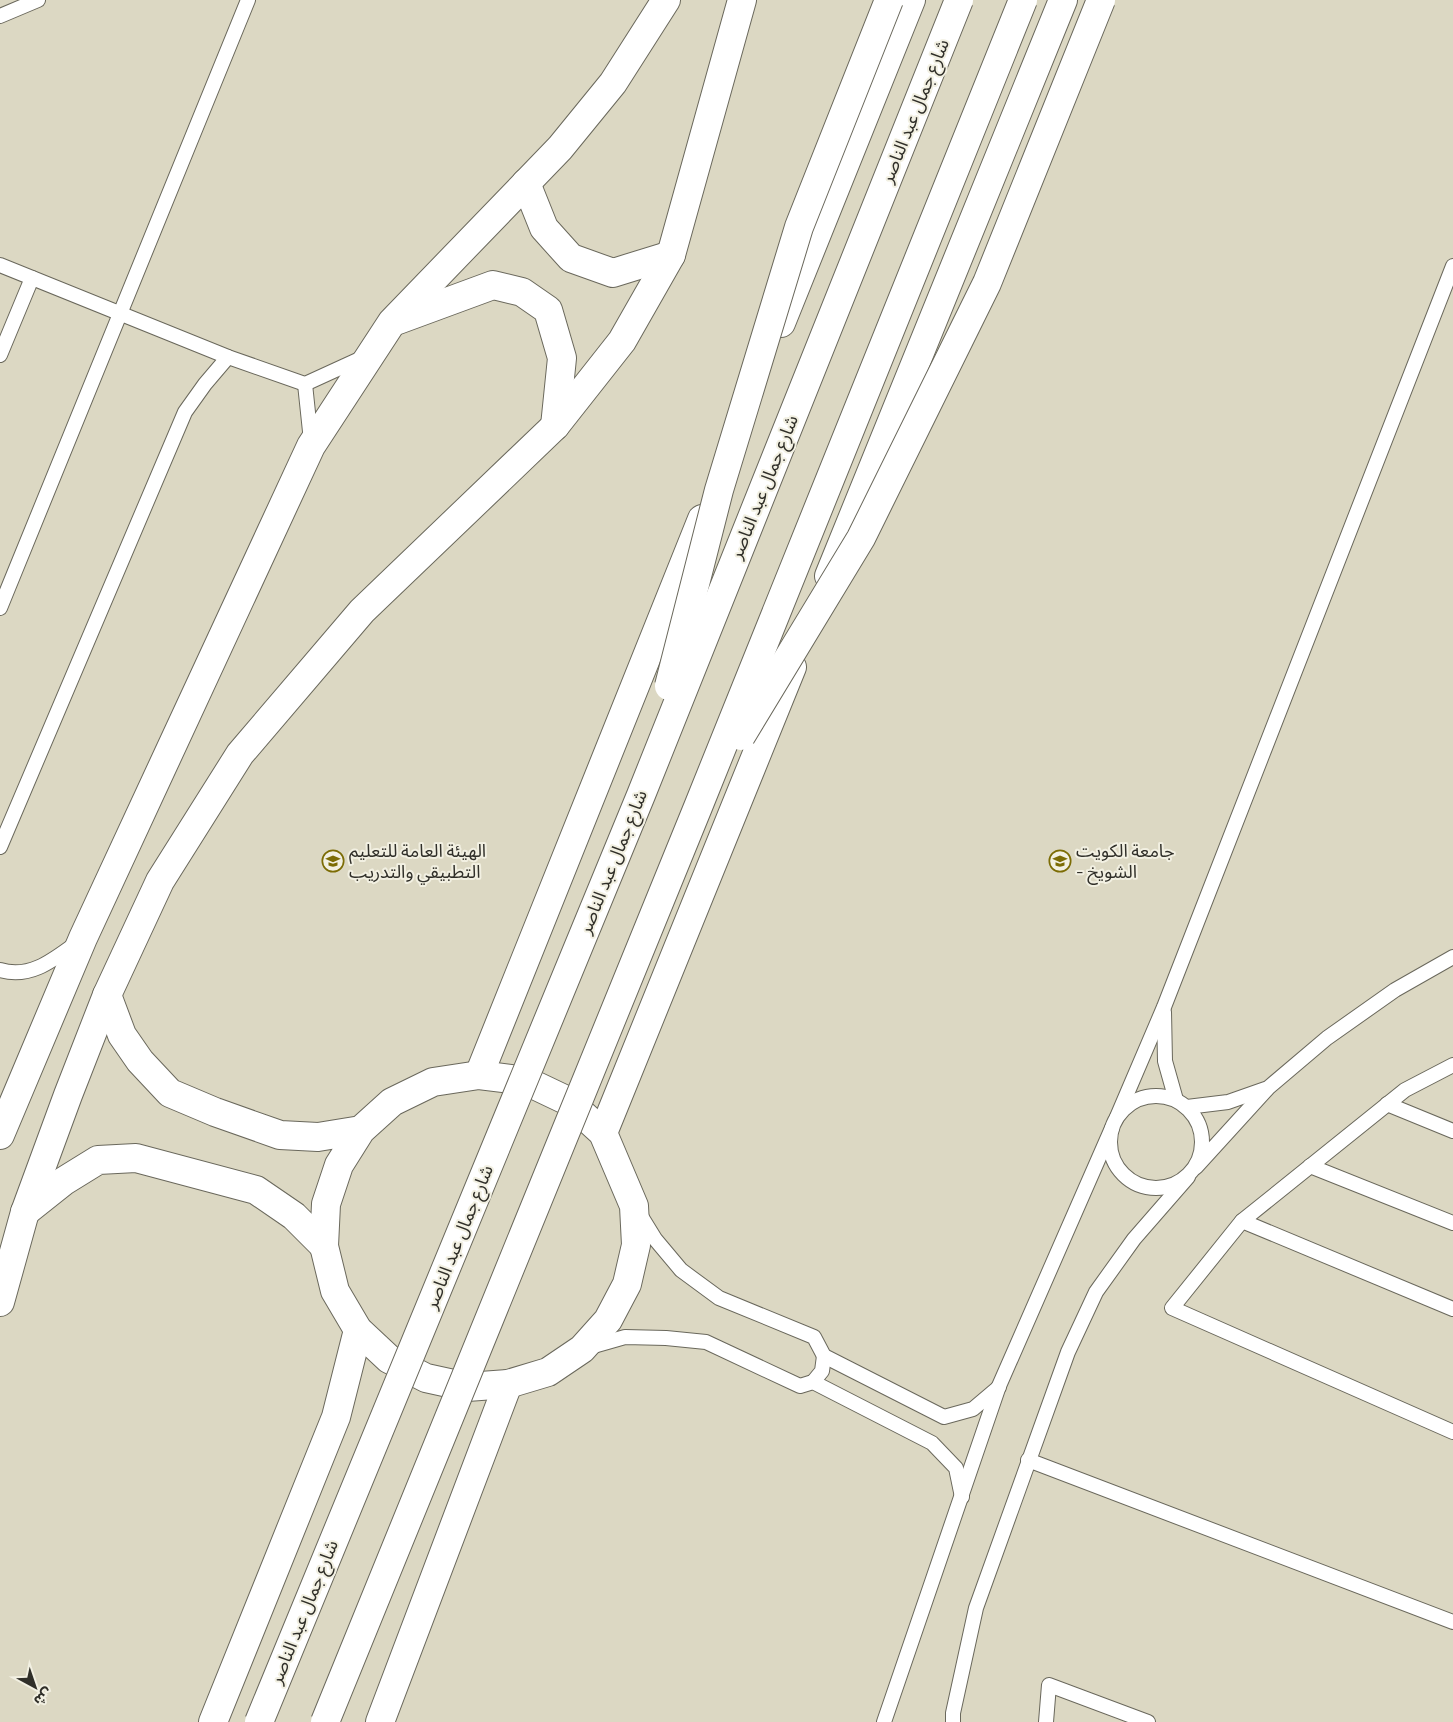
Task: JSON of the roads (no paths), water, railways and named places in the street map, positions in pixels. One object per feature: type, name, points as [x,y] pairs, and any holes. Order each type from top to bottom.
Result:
[{"type":"main road","points":[[0,1135],[83,938],[312,446],[392,322],[560,148],[613,83],[666,0]]},
{"type":"main road","points":[[0,1302],[25,1212],[107,995],[160,881],[240,754],[362,612],[555,426],[622,341],[671,256],[742,0]]},
{"type":"main road","points":[[641,795],[719,490],[799,227],[889,0]]},
{"type":"main road","points":[[479,1075],[911,0]]},
{"type":"main road","name":"شارع جمال عبد الناصر","points":[[259,1722],[641,795],[959,0]]},
{"type":"main road","points":[[325,1722],[698,807],[1023,0]]},
{"type":"main road","points":[[603,1133],[1063,0]]},
{"type":"main road","points":[[698,807],[861,538],[987,284],[1101,0]]},
{"type":"main road","points":[[526,183],[544,228],[571,258],[613,273],[671,256]]},
{"type":"main road","points":[[392,322],[493,285],[522,292],[548,310],[562,358],[555,426]]},
{"type":"main road","points":[[107,995],[122,1035],[140,1061],[170,1094],[280,1135],[318,1137],[361,1130]]},
{"type":"main road","points":[[479,1075],[526,1081],[568,1101],[603,1133],[634,1206],[636,1245],[627,1284],[608,1320],[582,1349],[548,1372],[508,1384],[467,1387],[426,1378],[389,1359],[358,1330],[335,1291],[324,1246],[326,1204],[339,1165],[361,1130],[392,1102],[433,1082],[479,1075]]},
{"type":"main road","points":[[25,1212],[64,1181],[98,1160],[136,1158],[256,1190],[294,1216],[324,1246]]},
{"type":"main road","points":[[213,1722],[336,1417],[358,1330]]},
{"type":"main road","points":[[380,1722],[508,1384]]},
{"type":"lane","points":[[0,16],[38,0]]},
{"type":"lane","points":[[0,608],[248,0]]},
{"type":"lane","points":[[0,265],[228,357],[305,384],[371,354]]},
{"type":"lane","points":[[884,1722],[1000,1386],[1164,1007],[1453,266]]},
{"type":"lane","points":[[0,355],[32,278]]},
{"type":"lane","points":[[0,847],[185,412],[228,357]]},
{"type":"lane","points":[[305,384],[312,446]]},
{"type":"lane","points":[[0,970],[25,973],[49,963],[83,938]]},
{"type":"lane","points":[[953,1722],[953,1713],[976,1608],[1068,1352],[1096,1292],[1134,1240],[1268,1088],[1327,1038],[1395,990],[1453,957]]},
{"type":"lane","points":[[1164,1007],[1164,1061],[1181,1103],[1197,1119],[1203,1135],[1202,1152],[1192,1172],[1173,1186],[1156,1189],[1138,1186],[1124,1176],[1114,1162],[1110,1145],[1115,1122],[1128,1105],[1143,1097],[1160,1096],[1181,1103],[1228,1102],[1268,1088]]},
{"type":"lane","points":[[1453,1065],[1405,1090],[1242,1221],[1172,1308],[1453,1432]]},
{"type":"lane","points":[[1387,1104],[1453,1131]]},
{"type":"lane","points":[[1310,1166],[1453,1224]]},
{"type":"lane","points":[[634,1206],[655,1239],[681,1270],[719,1298],[814,1337],[824,1356],[944,1417],[974,1409],[1000,1386]]},
{"type":"lane","points":[[1242,1221],[1453,1309]]},
{"type":"lane","points":[[582,1349],[624,1338],[666,1338],[706,1342],[800,1386],[813,1382],[822,1371],[824,1356]]},
{"type":"lane","points":[[813,1382],[932,1443],[956,1468],[962,1498]]},
{"type":"lane","points":[[1028,1460],[1453,1622]]},
{"type":"lane","points":[[1046,1722],[1049,1686],[1148,1722]]},
{"type":"place","name":"الهيئة العامة للتعليم التطبيقي والتدريب","points":[[333,861]]},
{"type":"place","name":"جامعة الكويت - الشويخ","points":[[1060,861]]}]
